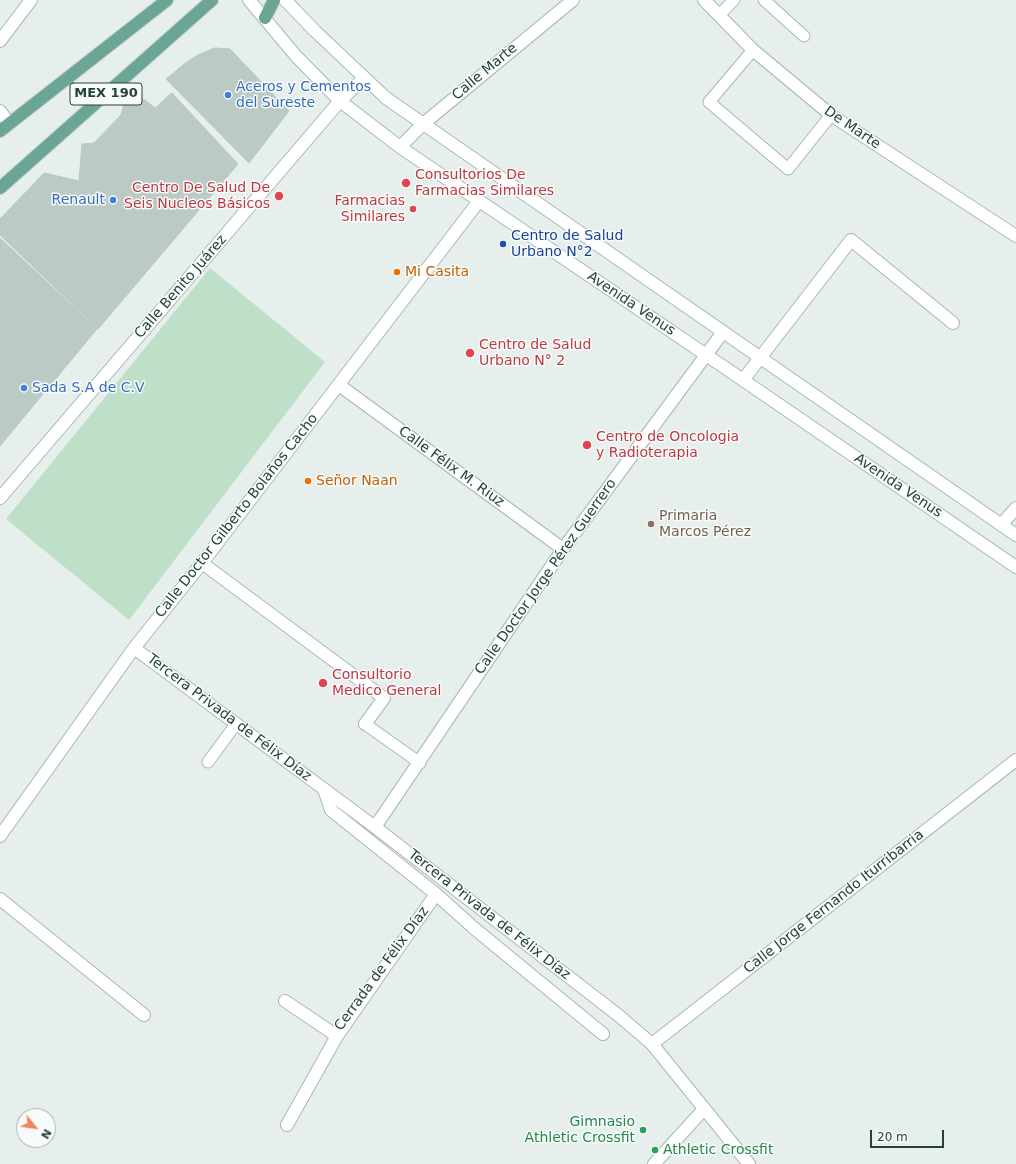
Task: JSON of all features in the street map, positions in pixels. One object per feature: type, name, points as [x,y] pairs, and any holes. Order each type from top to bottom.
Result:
[{"type":"main road","name":"MEX 190","points":[[4,127],[167,0]]},
{"type":"main road","name":"MEX 190","points":[[0,188],[212,0]]},
{"type":"main road","points":[[265,18],[274,0]]},
{"type":"street","points":[[0,41],[32,0]]},
{"type":"street","name":"Avenida Venus","points":[[249,0],[296,56],[340,101],[400,147],[1016,567]]},
{"type":"street","name":"Avenida Venus","points":[[285,0],[294,11],[386,98],[1016,535]]},
{"type":"street","name":"Calle Marte","points":[[400,147],[423,124],[572,0]]},
{"type":"street","name":"De Marte","points":[[704,0],[753,50],[831,115],[1016,236]]},
{"type":"street","name":"Calle Benito Juárez","points":[[0,498],[340,101],[364,78]]},
{"type":"street","points":[[0,111],[4,127]]},
{"type":"street","name":"Calle Doctor Gilberto Bolaños Cacho","points":[[0,836],[134,648],[202,563],[480,201]]},
{"type":"street","points":[[743,380],[851,240],[953,323]]},
{"type":"street","name":"Calle Doctor Jorge Pérez Guerrero","points":[[375,827],[420,763],[563,550],[723,332]]},
{"type":"street","name":"Calle Félix M. Riuz","points":[[338,386],[563,550]]},
{"type":"street","points":[[1001,525],[1016,508]]},
{"type":"street","points":[[202,563],[384,698],[365,724]]},
{"type":"street","name":"Tercera Privada de Félix Díaz","points":[[134,648],[375,827],[618,1015],[652,1044],[749,1164]]},
{"type":"street","name":"Calle Jorge Fernando Iturribarria","points":[[652,1044],[1016,760]]},
{"type":"street","name":"Tercera Privada de Félix Díaz","points":[[324,789],[331,810],[436,894],[475,929],[603,1034]]},
{"type":"street","name":"Cerrada de Félix Díaz","points":[[285,1001],[337,1036],[436,894]]},
{"type":"street","points":[[0,899],[144,1016]]},
{"type":"street","points":[[287,1125],[337,1036]]},
{"type":"street","points":[[654,1164],[704,1109]]},
{"type":"lane","points":[[719,15],[734,0]]},
{"type":"lane","points":[[764,0],[804,36]]},
{"type":"lane","points":[[753,50],[709,102],[788,169],[831,115]]},
{"type":"lane","points":[[208,762],[236,724]]},
{"type":"lane","points":[[365,724],[420,763]]},
{"type":"green space","points":[[210,268],[325,362],[129,620],[6,519]]},
{"type":"building","name":"Aceros y Cementos del Sureste","points":[[215,48],[230,49],[289,111],[249,163],[166,79],[188,61]]},
{"type":"building","name":"Renault","points":[[172,93],[238,164],[98,329],[0,235],[0,219],[44,173],[79,181],[82,144],[94,143],[121,115],[126,96],[145,100],[155,108]]},
{"type":"building","name":"Sada S.A de C.V","points":[[0,238],[97,329],[0,446]]},
{"type":"place","name":"Aceros y Cementos del Sureste","points":[[228,95]]},
{"type":"place","name":"Consultorios De Farmacias Similares","points":[[406,183]]},
{"type":"place","name":"Centro De Salud De Seis Nucleos Básicos","points":[[279,196]]},
{"type":"place","name":"Renault","points":[[113,200]]},
{"type":"place","name":"Farmacias Similares","points":[[413,209]]},
{"type":"place","name":"Centro de Salud Urbano N°2","points":[[503,244]]},
{"type":"place","name":"Mi Casita","points":[[397,272]]},
{"type":"place","name":"Centro de Salud Urbano N° 2","points":[[470,353]]},
{"type":"place","name":"Sada S.A de C.V","points":[[24,388]]},
{"type":"place","name":"Centro de Oncologia y Radioterapia","points":[[587,445]]},
{"type":"place","name":"Señor Naan","points":[[308,481]]},
{"type":"place","name":"Primaria Marcos Pérez","points":[[651,524]]},
{"type":"place","name":"Consultorio Medico General","points":[[323,683]]},
{"type":"place","name":"Gimnasio Athletic Crossfit","points":[[643,1130]]},
{"type":"place","name":"Athletic Crossfit","points":[[655,1150]]}]
